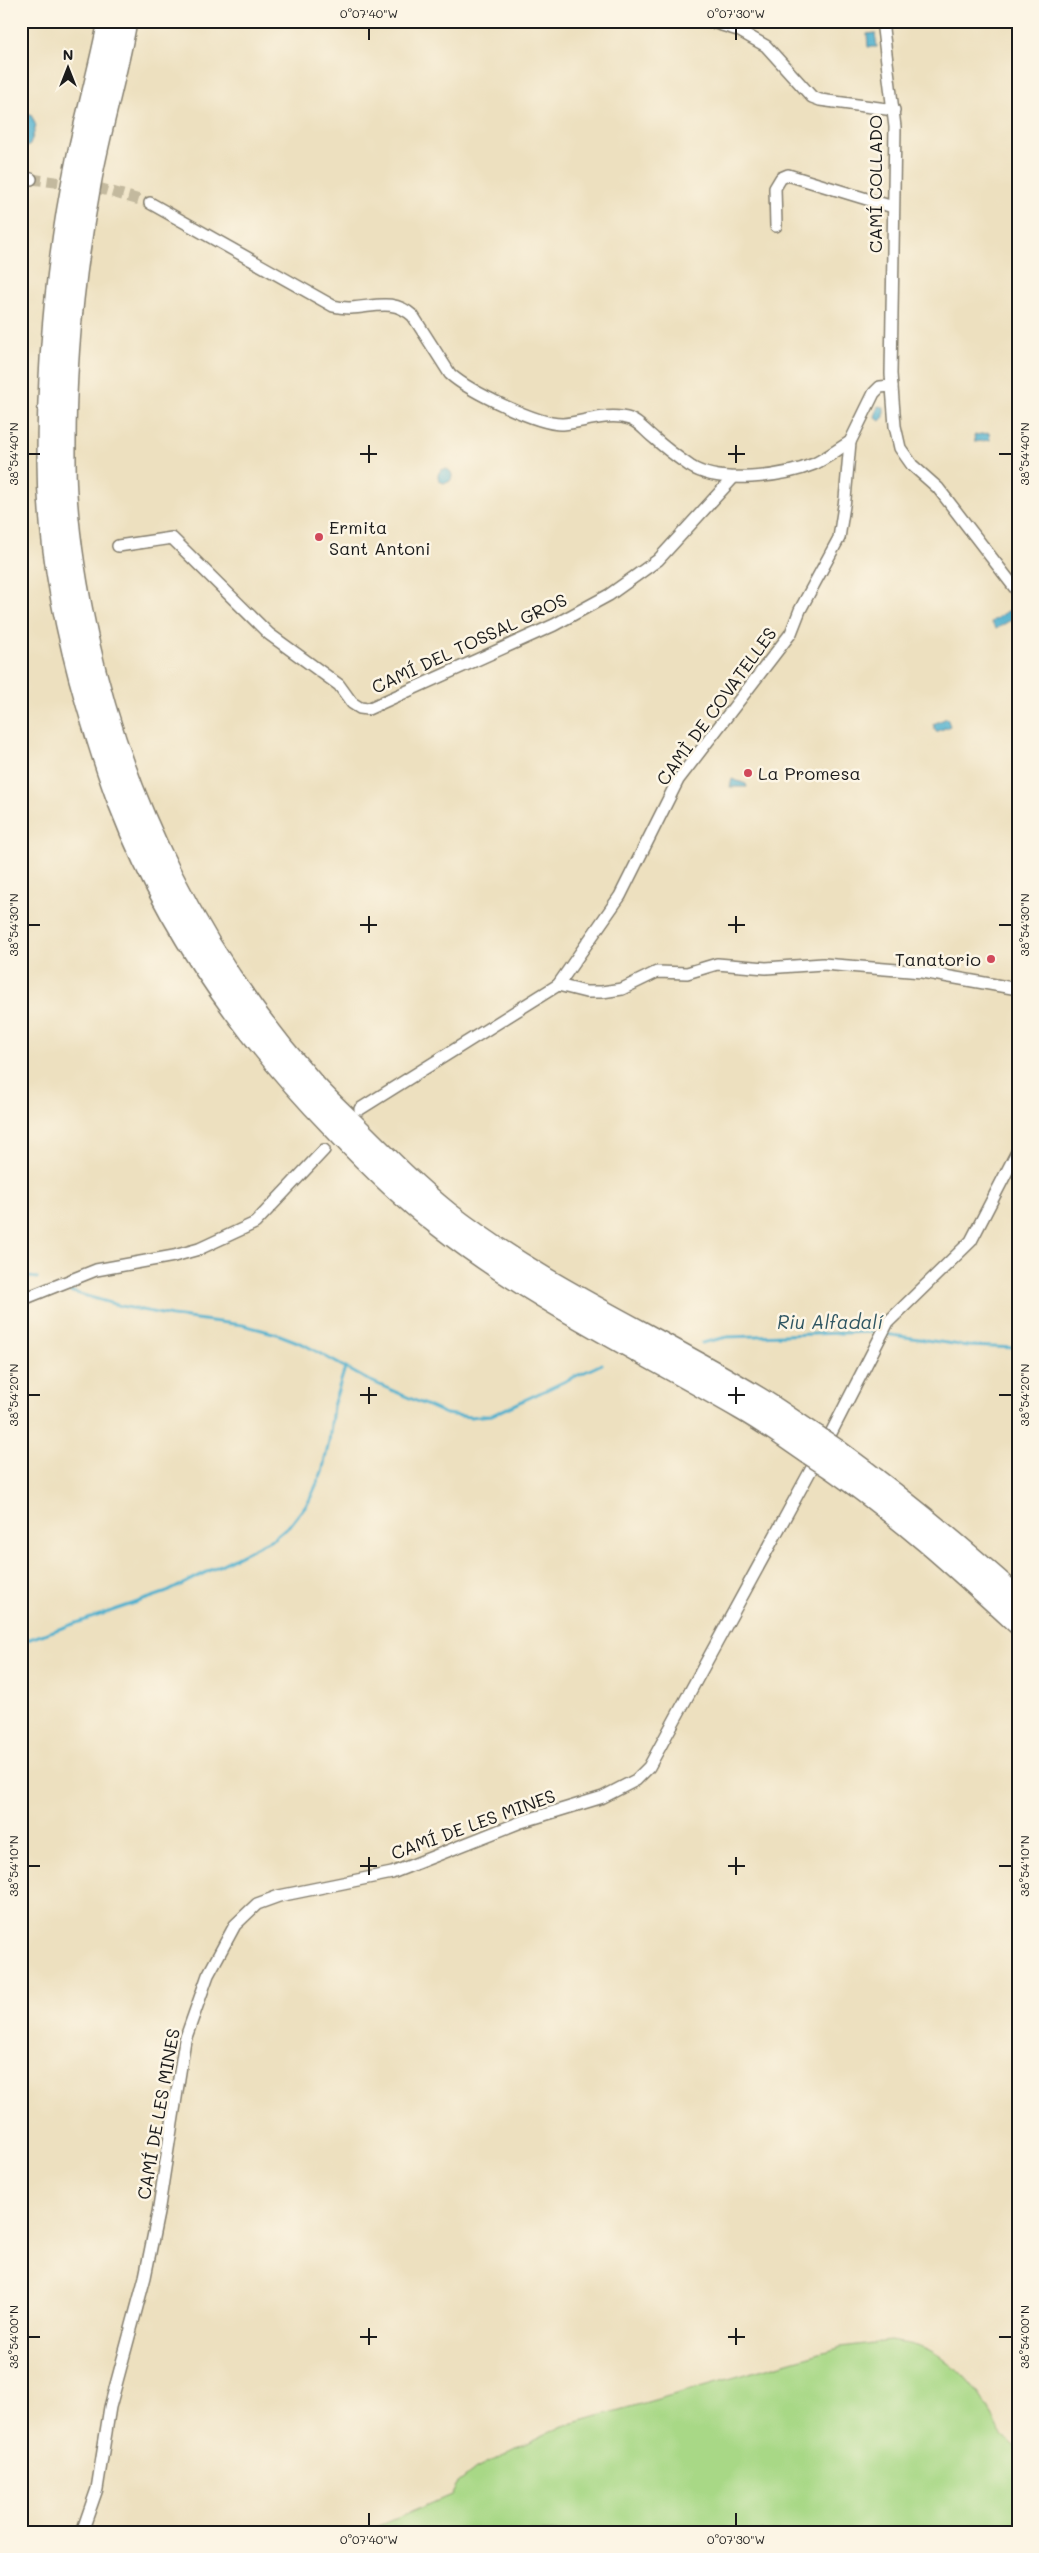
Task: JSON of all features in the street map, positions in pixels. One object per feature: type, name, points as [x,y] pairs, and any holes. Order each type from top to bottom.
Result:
[{"type":"highway","points":[[109,21],[78,159],[60,272],[50,400],[49,495],[57,576],[79,675],[120,805],[154,881],[193,951],[255,1040],[299,1092],[386,1182],[443,1229],[501,1270],[598,1328],[746,1412],[822,1451],[894,1492],[954,1540],[1018,1598]]},
{"type":"highway","points":[[126,21],[90,183],[80,244],[73,305],[65,465],[71,544],[80,603],[93,663],[132,792],[155,844],[181,895],[222,965],[267,1027],[310,1080],[419,1188],[476,1233],[548,1280],[756,1397],[945,1556],[1018,1624]]},
{"type":"street","points":[[709,21],[738,30],[766,46],[812,97],[820,100],[894,110]]},
{"type":"street","name":"CAMÍ COLLADO","points":[[882,21],[894,110],[891,347],[895,426],[904,457],[938,488],[1018,592]]},
{"type":"street","points":[[776,226],[776,188],[781,178],[788,175],[893,207]]},
{"type":"street","points":[[150,203],[333,306],[353,308],[389,303],[406,309],[413,316],[450,374],[474,391],[549,423],[564,424],[610,417],[629,419],[691,466],[704,473],[729,478],[804,467],[819,462],[850,442],[874,393],[880,387],[892,386]]},
{"type":"street","name":"CAMÌ DE COVATELLES","points":[[558,984],[620,896],[678,780],[794,628],[839,538],[846,499],[850,442]]},
{"type":"street","name":"CAMÍ DEL TOSSAL GROS","points":[[118,546],[172,538],[269,634],[339,685],[352,703],[360,708],[368,709],[554,625],[609,595],[658,560],[729,478]]},
{"type":"street","points":[[360,1109],[558,984],[586,992],[602,992],[622,989],[657,972],[687,972],[717,964],[766,968],[823,964],[922,972],[1018,989]]},
{"type":"street","points":[[21,1300],[96,1270],[174,1256],[241,1231],[255,1223],[324,1150]]},
{"type":"street","name":"CAMÍ DE LES MINES","points":[[82,2532],[97,2489],[110,2407],[144,2277],[156,2222],[185,2040],[208,1975],[235,1925],[258,1904],[279,1896],[392,1873],[521,1822],[603,1798],[636,1780],[649,1767],[822,1451],[888,1322],[972,1241],[997,1187],[1018,1150]]},
{"type":"green space","points":[[890,2341],[911,2344],[928,2350],[949,2363],[967,2380],[1001,2431],[1018,2449],[1018,2532],[365,2532],[451,2495],[457,2484],[476,2469],[563,2426],[841,2347]]},
{"type":"water","points":[[875,33],[877,47],[868,47],[867,34]]},
{"type":"water","points":[[22,112],[31,114],[36,126],[30,145],[22,150]]},
{"type":"water","points":[[878,406],[884,407],[884,417],[880,421],[875,417]]},
{"type":"water","points":[[989,433],[990,440],[975,442],[974,435]]},
{"type":"water","points":[[445,469],[450,471],[452,476],[450,481],[445,483],[440,481],[438,476],[440,471]]},
{"type":"water","points":[[1009,610],[1014,618],[996,629],[991,622]]},
{"type":"water","points":[[947,718],[950,726],[936,732],[933,724]]},
{"type":"water","points":[[732,779],[746,784],[747,787],[730,787]]},
{"type":"waterway","points":[[21,1276],[37,1278]]},
{"type":"waterway","points":[[69,1291],[121,1306],[172,1316],[243,1325],[277,1334],[303,1344],[364,1378],[446,1414],[470,1417],[492,1415],[602,1364]]},
{"type":"waterway","name":"Riu Alfadalí","points":[[702,1343],[727,1337],[871,1332],[967,1346],[1018,1348]]},
{"type":"waterway","points":[[21,1642],[167,1592],[274,1538],[292,1523],[309,1501],[322,1472],[329,1442],[333,1406],[345,1368]]},
{"type":"tunnel","points":[[31,179],[95,187],[150,203]]},
{"type":"place","name":"Ermita Sant Antoni","points":[[319,537]]},
{"type":"place","name":"La Promesa","points":[[748,773]]},
{"type":"place","name":"Tanatorio","points":[[991,959]]}]
